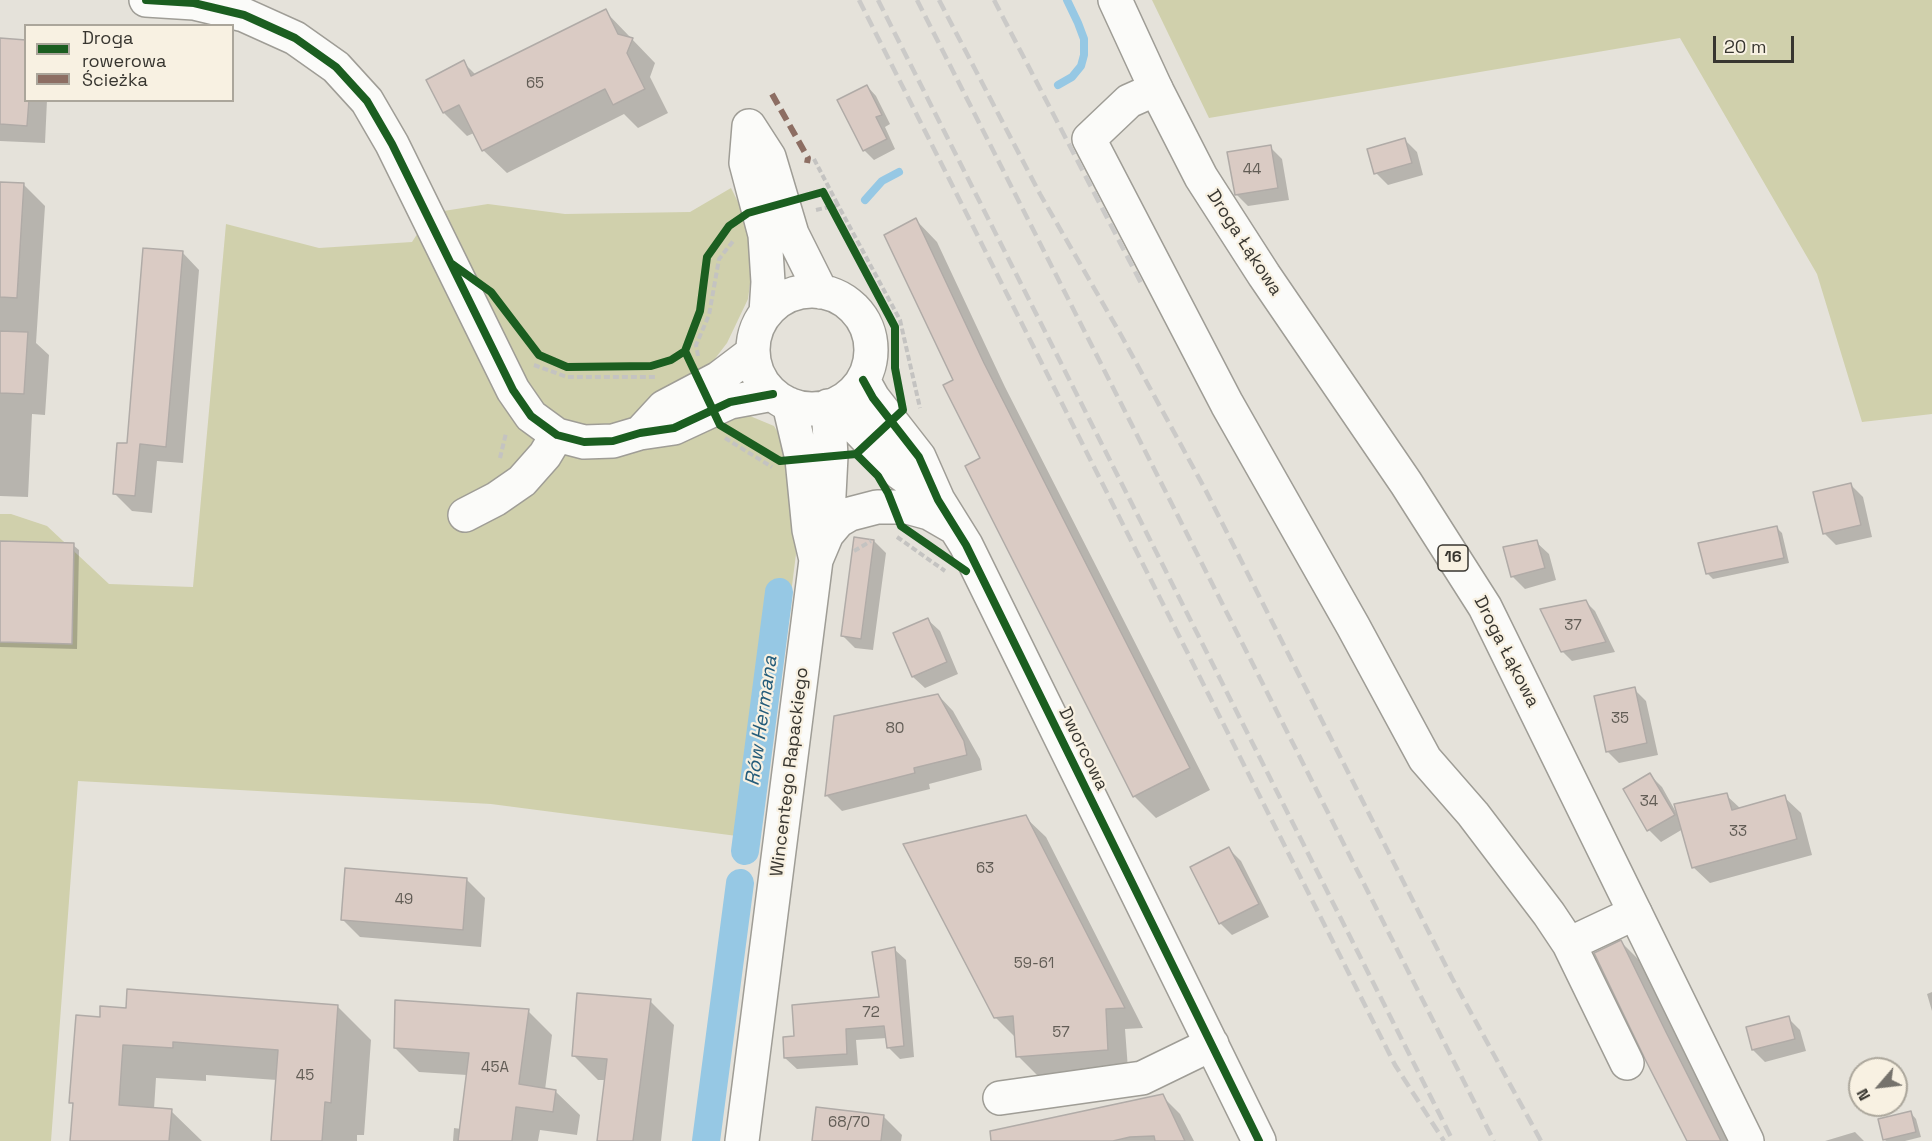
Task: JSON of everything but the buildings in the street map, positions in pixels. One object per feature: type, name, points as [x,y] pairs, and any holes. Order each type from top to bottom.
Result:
[{"type":"street","points":[[146,0],[194,3],[244,15],[295,38],[336,67],[367,101],[392,144],[513,390],[531,416],[557,435],[584,442],[613,441],[674,428],[730,402],[781,399]]},
{"type":"street","name":"Droga Łąkowa","points":[[1115,0],[1156,89],[1201,177],[1251,256],[1406,483],[1485,608],[1747,1141]]},
{"type":"street","points":[[1156,89],[1129,101],[1089,139],[1227,404],[1353,626],[1425,759],[1473,814],[1569,944],[1627,1063]]},
{"type":"street","points":[[766,313],[768,282],[765,236],[746,163],[749,126],[769,158],[792,234],[821,292]]},
{"type":"street","points":[[812,290],[821,292],[832,294],[849,304],[863,319],[870,339],[870,358],[862,380],[851,394],[834,405],[816,409],[797,407],[781,399],[766,387],[756,371],[752,352],[754,334],[762,317],[775,303],[792,294],[812,290]]},
{"type":"street","points":[[640,434],[664,407],[718,378],[752,352]]},
{"type":"street","name":"Dworcowa","points":[[862,380],[873,399],[919,457],[938,500],[990,593],[1259,1141]]},
{"type":"street","name":"Wincentego Rapackiego","points":[[781,399],[802,459],[809,530],[822,547]]},
{"type":"street","name":"Dworcowa","points":[[828,406],[852,423],[900,473],[938,500]]},
{"type":"street","name":"Wincentego Rapackiego","points":[[742,1141],[822,547],[831,456],[828,406]]},
{"type":"street","points":[[465,515],[496,499],[522,481],[545,455],[557,435]]},
{"type":"street","points":[[822,547],[838,521],[850,514],[878,507],[907,507],[929,513],[955,528]]},
{"type":"street","points":[[1569,944],[1635,912]]},
{"type":"street","points":[[1000,1098],[1142,1078],[1212,1044]]},
{"type":"path","points":[[810,161],[838,205]]},
{"type":"path","points":[[810,161],[895,327],[895,338]]},
{"type":"path","points":[[713,410],[720,425],[740,437]]},
{"type":"path","points":[[496,464],[501,457],[506,431]]},
{"type":"green space","points":[[1152,0],[1932,0],[1932,414],[1862,422],[1817,274],[1680,38],[1209,118]]},
{"type":"green space","points":[[731,188],[756,238],[748,299],[727,343],[704,373],[723,415],[750,416],[774,426],[789,451],[796,554],[760,839],[491,804],[78,781],[51,1141],[0,1141],[0,514],[11,514],[47,526],[109,584],[193,587],[226,224],[319,248],[412,242],[431,213],[488,204],[565,214],[690,212]]},
{"type":"waterway","points":[[1058,85],[1072,77],[1081,66],[1084,55],[1084,39],[1067,0]]},
{"type":"waterway","points":[[865,200],[882,181],[899,172]]},
{"type":"waterway","name":"Rów Hermana","points":[[745,851],[779,592]]},
{"type":"waterway","name":"Rów Hermana","points":[[706,1141],[740,883]]},
{"type":"railway","points":[[859,0],[1395,1065],[1444,1141]]},
{"type":"railway","points":[[878,0],[1453,1141]]},
{"type":"railway","points":[[917,0],[1494,1141]]},
{"type":"railway","points":[[939,0],[1040,194],[1121,335],[1205,489],[1452,978],[1541,1141]]},
{"type":"railway","points":[[994,0],[1142,285]]},
{"type":"marked path","points":[[772,94],[808,158],[807,163]]},
{"type":"cycle path","points":[[146,0],[194,3],[244,15],[295,38],[336,67],[367,101],[392,144],[513,390],[531,416],[557,435],[584,442],[613,441],[640,433],[674,428],[730,402],[773,394]]},
{"type":"cycle path","points":[[823,192],[895,327],[895,368],[903,410],[856,454],[780,461],[720,425],[685,351],[700,311],[707,257],[729,226],[748,213],[823,192]]},
{"type":"cycle path","points":[[452,264],[491,292],[539,355],[567,367],[651,366],[671,360],[685,351]]},
{"type":"cycle path","points":[[863,380],[873,398],[919,457],[938,500],[966,545],[1259,1141]]},
{"type":"cycle path","points":[[856,454],[878,476],[888,493],[901,526],[966,571]]}]
